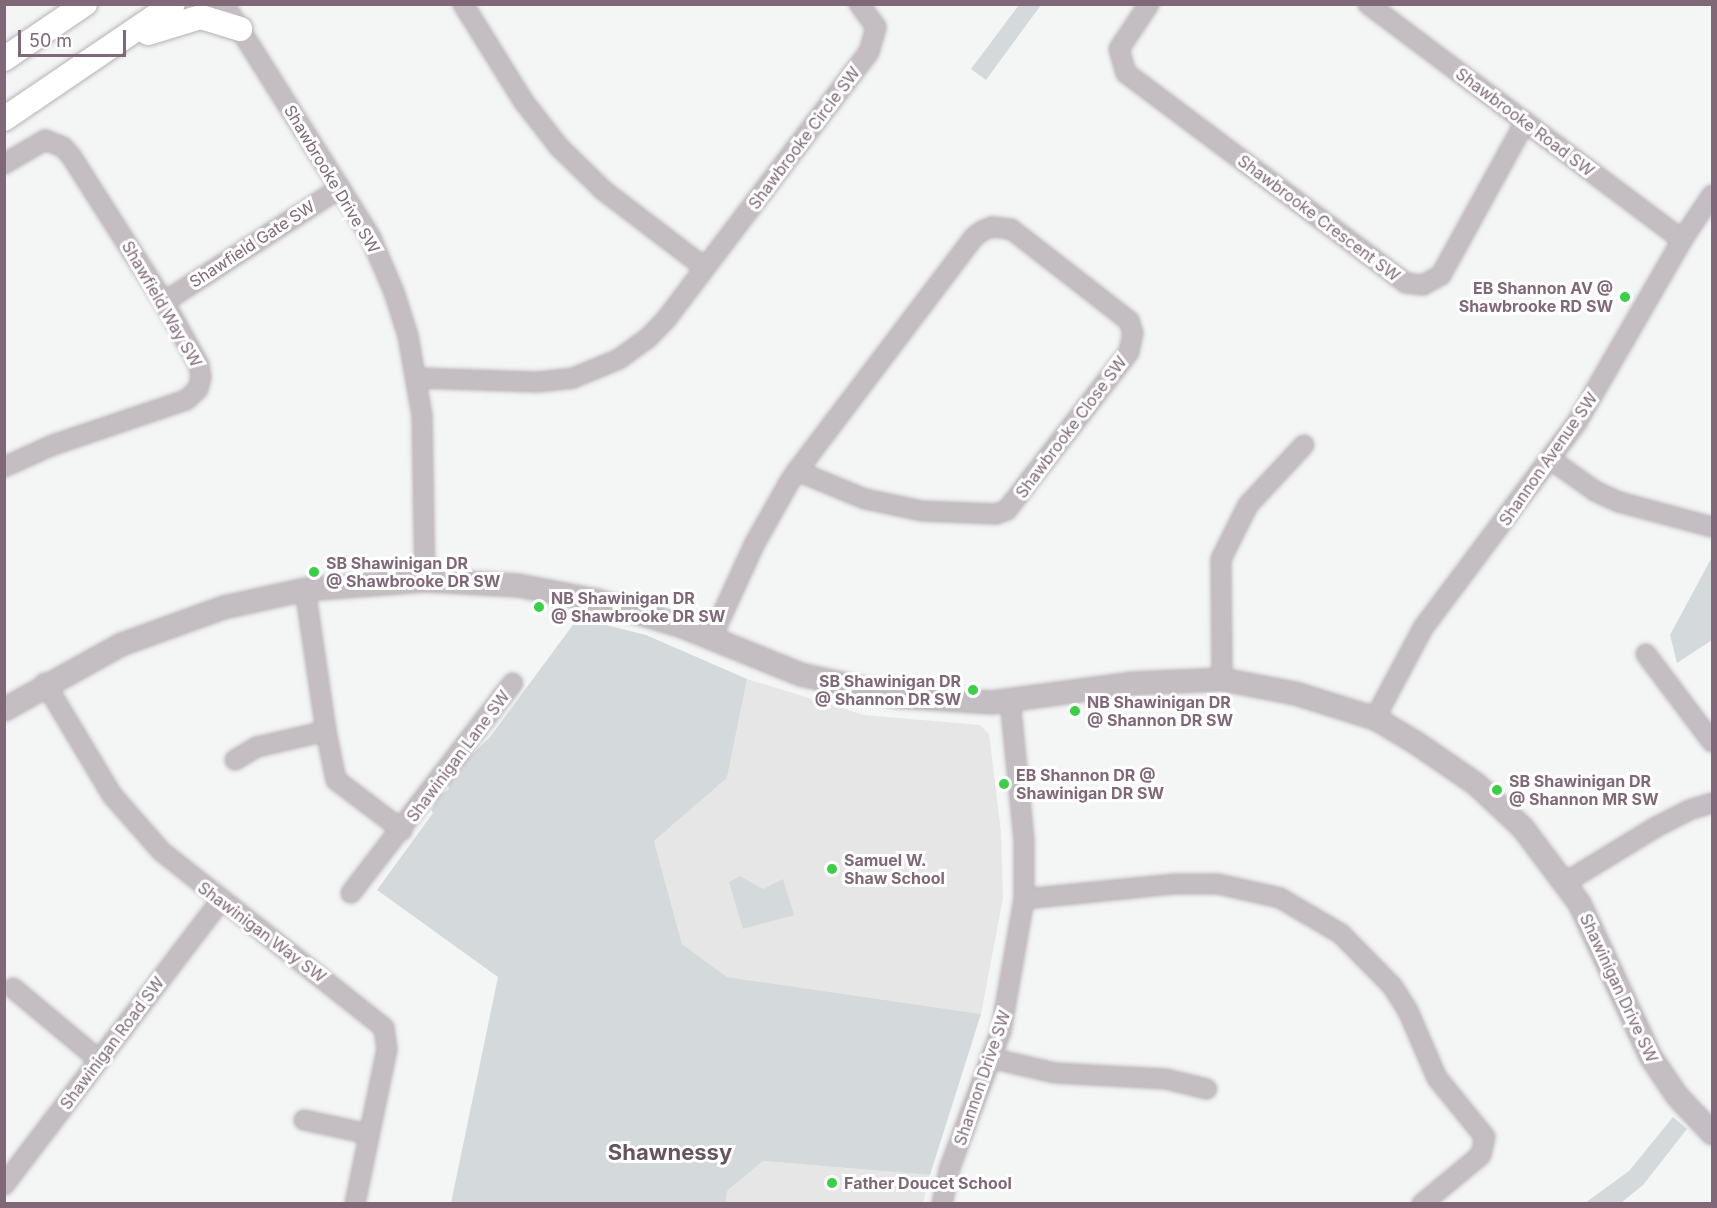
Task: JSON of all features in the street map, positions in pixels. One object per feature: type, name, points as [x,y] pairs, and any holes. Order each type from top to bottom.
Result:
[{"type":"main road","points":[[4,59],[85,4]]},
{"type":"main road","points":[[4,119],[172,4]]},
{"type":"main road","points":[[107,49],[183,19],[201,17],[240,29]]},
{"type":"street","name":"Shawbrooke Drive SW","points":[[224,4],[370,236],[389,280],[408,336],[417,378],[423,433],[425,580]]},
{"type":"street","points":[[463,4],[524,102],[566,155],[603,190],[705,268]]},
{"type":"street","name":"Shawbrooke Circle SW","points":[[417,378],[537,382],[573,378],[602,368],[636,348],[656,331],[868,52],[875,40],[876,27],[859,4]]},
{"type":"street","name":"Shawbrooke Crescent SW","points":[[1149,4],[1119,49],[1126,73],[1406,284],[1423,285],[1441,275],[1525,122]]},
{"type":"street","name":"Shawbrooke Road SW","points":[[1368,4],[1682,240]]},
{"type":"street","name":"Shawfield Way SW","points":[[4,164],[37,142],[52,142],[71,156],[164,302],[199,365],[201,377],[195,393],[186,400],[53,445],[4,467]]},
{"type":"street","name":"Shawfield Gate SW","points":[[164,302],[340,188]]},
{"type":"street","name":"Shannon Avenue SW","points":[[1375,718],[1423,628],[1550,459],[1606,376],[1682,240],[1713,195]]},
{"type":"street","name":"Shawbrooke Close SW","points":[[711,639],[755,543],[797,471],[982,231],[992,227],[1011,229],[1129,321],[1133,333],[1129,352],[1007,510],[989,514],[921,511],[865,499],[797,471]]},
{"type":"street","points":[[1222,679],[1221,559],[1248,505],[1304,445]]},
{"type":"street","points":[[1550,459],[1595,491],[1619,502],[1713,527]]},
{"type":"street","name":"Shawinigan Drive SW","points":[[4,709],[45,683],[121,644],[182,621],[305,589],[425,580],[560,592],[654,616],[800,674],[844,686],[898,696],[1010,700],[1131,683],[1222,679],[1295,693],[1375,718],[1476,784],[1522,827],[1566,882],[1599,941],[1650,1056],[1677,1096],[1713,1133]]},
{"type":"street","name":"Shawinigan Lane SW","points":[[305,589],[326,731],[336,780],[402,830]]},
{"type":"street","points":[[1646,654],[1713,742]]},
{"type":"street","name":"Shawinigan Lane SW","points":[[351,893],[402,830],[513,682]]},
{"type":"street","name":"Shawinigan Way SW","points":[[45,683],[125,810],[161,851],[220,901],[384,1028],[387,1049],[354,1203]]},
{"type":"street","name":"Shannon Drive SW","points":[[942,1203],[949,1170],[1009,1001],[1024,899],[1024,840],[1010,700]]},
{"type":"street","points":[[235,760],[257,747],[326,731]]},
{"type":"street","points":[[1566,882],[1656,827],[1689,810],[1713,803]]},
{"type":"street","points":[[1024,899],[1175,884],[1218,884],[1280,898],[1341,934],[1393,987],[1408,1011],[1437,1078],[1485,1137],[1481,1155],[1422,1203]]},
{"type":"street","name":"Shawinigan Road SW","points":[[4,1185],[220,901]]},
{"type":"street","points":[[13,988],[99,1060]]},
{"type":"street","points":[[990,1058],[1055,1073],[1166,1079],[1207,1089]]},
{"type":"street","points":[[304,1120],[369,1134]]},
{"type":"shaded area","points":[[1019,5],[1041,5],[986,80],[971,69]]},
{"type":"shaded area","points":[[1712,557],[1712,640],[1677,663],[1670,635]]},
{"type":"shaded area","points":[[578,618],[646,635],[747,679],[727,778],[654,841],[682,944],[727,977],[981,1014],[930,1175],[763,1161],[727,1191],[726,1203],[451,1203],[498,977],[377,890],[433,813],[431,810],[440,795],[449,789],[448,784],[461,765],[490,737]]},
{"type":"shaded area","name":"Samuel W. Shaw School","points":[[747,679],[864,715],[980,725],[989,734],[1001,832],[1003,898],[981,1014],[727,977],[682,944],[654,841],[727,778]]},
{"type":"shaded area","points":[[740,876],[763,889],[783,879],[794,915],[743,929],[729,882]]},
{"type":"shaded area","points":[[1673,1117],[1687,1129],[1643,1185],[1621,1203],[1585,1203],[1629,1171]]},
{"type":"shaded area","name":"Father Doucet School","points":[[763,1161],[930,1175],[923,1203],[726,1204],[727,1191]]},
{"type":"place","name":"EB Shannon AV @ Shawbrooke RD SW","points":[[1625,297]]},
{"type":"place","name":"SB Shawinigan DR @ Shawbrooke DR SW","points":[[314,572]]},
{"type":"place","name":"NB Shawinigan DR @ Shawbrooke DR SW","points":[[539,607]]},
{"type":"place","name":"SB Shawinigan DR @ Shannon DR SW","points":[[973,690]]},
{"type":"place","name":"NB Shawinigan DR @ Shannon DR SW","points":[[1075,711]]},
{"type":"place","name":"EB Shannon DR @ Shawinigan DR SW","points":[[1004,784]]},
{"type":"place","name":"SB Shawinigan DR @ Shannon MR SW","points":[[1497,790]]},
{"type":"place","name":"Samuel W. Shaw School","points":[[832,869]]},
{"type":"place","name":"Father Doucet School","points":[[832,1183]]},
{"type":"district","name":"Shawnessy","points":[[670,1153]]}]
